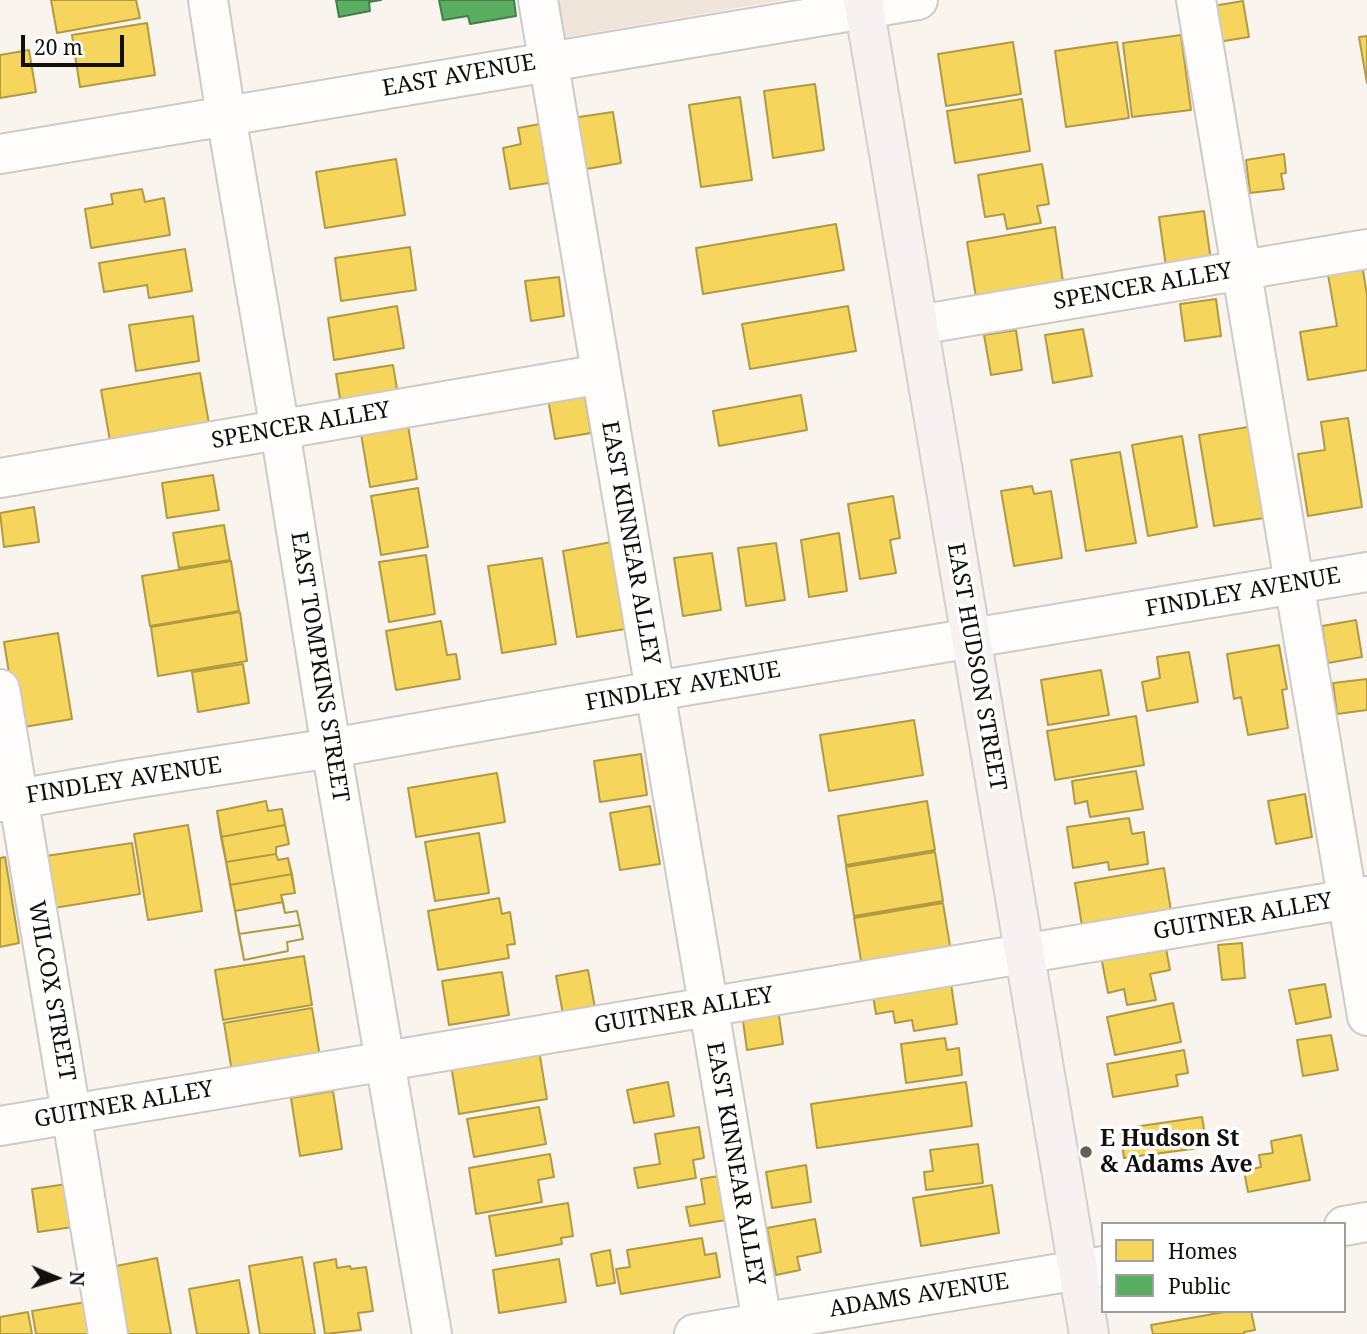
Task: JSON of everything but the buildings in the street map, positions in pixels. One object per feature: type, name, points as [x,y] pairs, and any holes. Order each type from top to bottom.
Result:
[{"type":"main road","name":"EAST HUDSON STREET","points":[[864,5],[1024,954],[1090,1268],[1089,1334]]},
{"type":"street","name":"EAST TOMPKINS STREET","points":[[208,0],[331,748],[432,1334]]},
{"type":"street","name":"EAST KINNEAR ALLEY","points":[[538,0],[763,1328]]},
{"type":"street","name":"EAST AVENUE","points":[[0,154],[864,5],[918,0]]},
{"type":"street","points":[[1196,0],[1294,584],[1357,898],[1367,1016]]},
{"type":"street","name":"SPENCER ALLEY","points":[[918,325],[1367,249]]},
{"type":"street","name":"SPENCER ALLEY","points":[[0,478],[601,374]]},
{"type":"street","name":"FINDLEY AVENUE","points":[[9,800],[1367,572]]},
{"type":"street","name":"WILCOX STREET","points":[[0,689],[9,800],[71,1114],[108,1334]]},
{"type":"street","name":"GUITNER ALLEY","points":[[0,1126],[1357,898]]},
{"type":"street","points":[[1346,1226],[1367,1222]]},
{"type":"street","name":"ADAMS AVENUE","points":[[694,1334],[763,1328],[1090,1268]]},
{"type":"shaded area","points":[[550,0],[784,0],[561,38]]},
{"type":"place","name":"E Hudson St & Adams Ave","points":[[1086,1152]]}]
